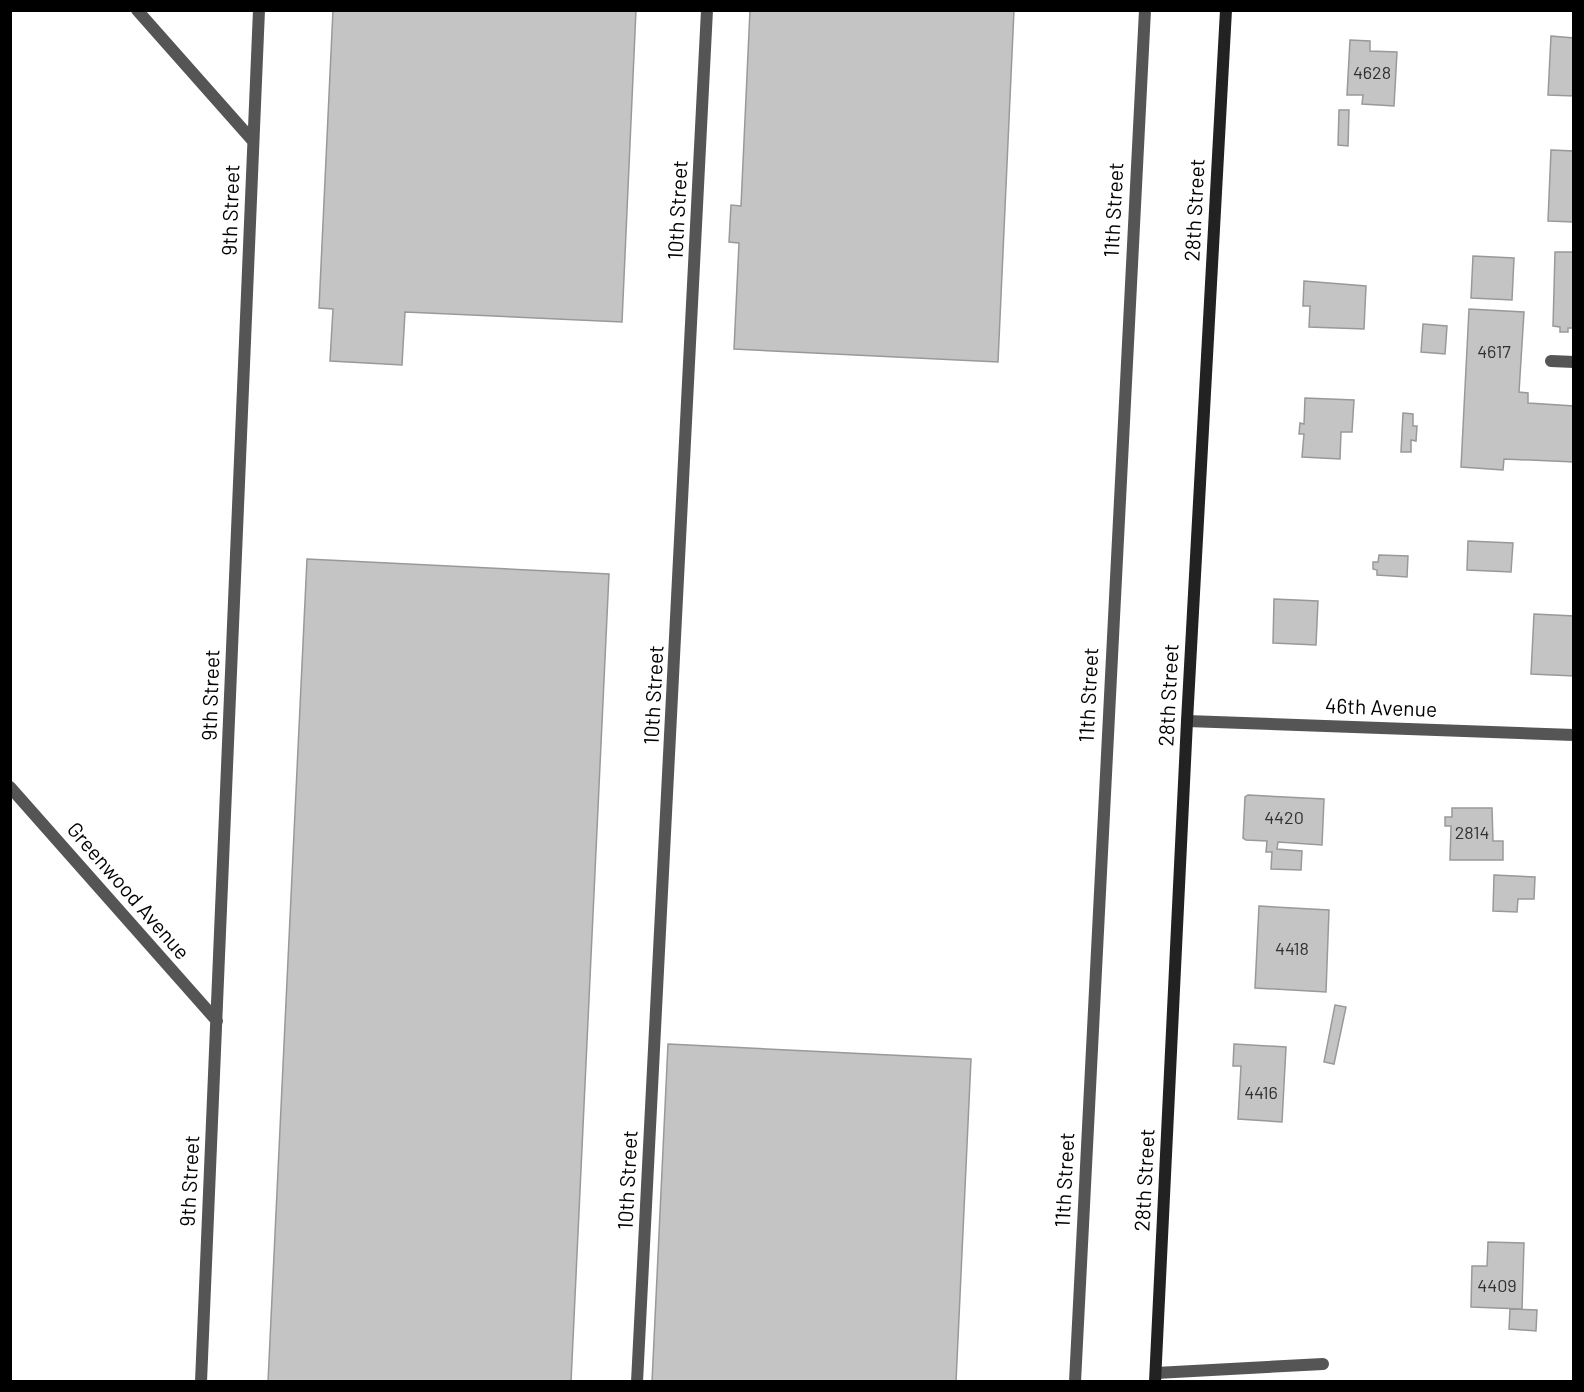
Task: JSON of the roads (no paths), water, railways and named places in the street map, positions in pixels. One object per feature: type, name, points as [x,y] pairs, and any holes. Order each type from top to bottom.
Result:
[{"type":"main road","name":"28th Street","points":[[1155,1377],[1187,721],[1226,10]]},
{"type":"street","points":[[137,10],[253,141]]},
{"type":"street","name":"9th Street","points":[[201,1382],[259,10]]},
{"type":"street","name":"10th Street","points":[[637,1382],[707,10]]},
{"type":"street","name":"11th Street","points":[[1075,1382],[1144,10]]},
{"type":"street","points":[[1551,361],[1574,362]]},
{"type":"street","name":"46th Avenue","points":[[1187,721],[1574,735]]},
{"type":"street","name":"Greenwood Avenue","points":[[10,787],[217,1022]]},
{"type":"street","points":[[1155,1377],[1323,1364]]}]
